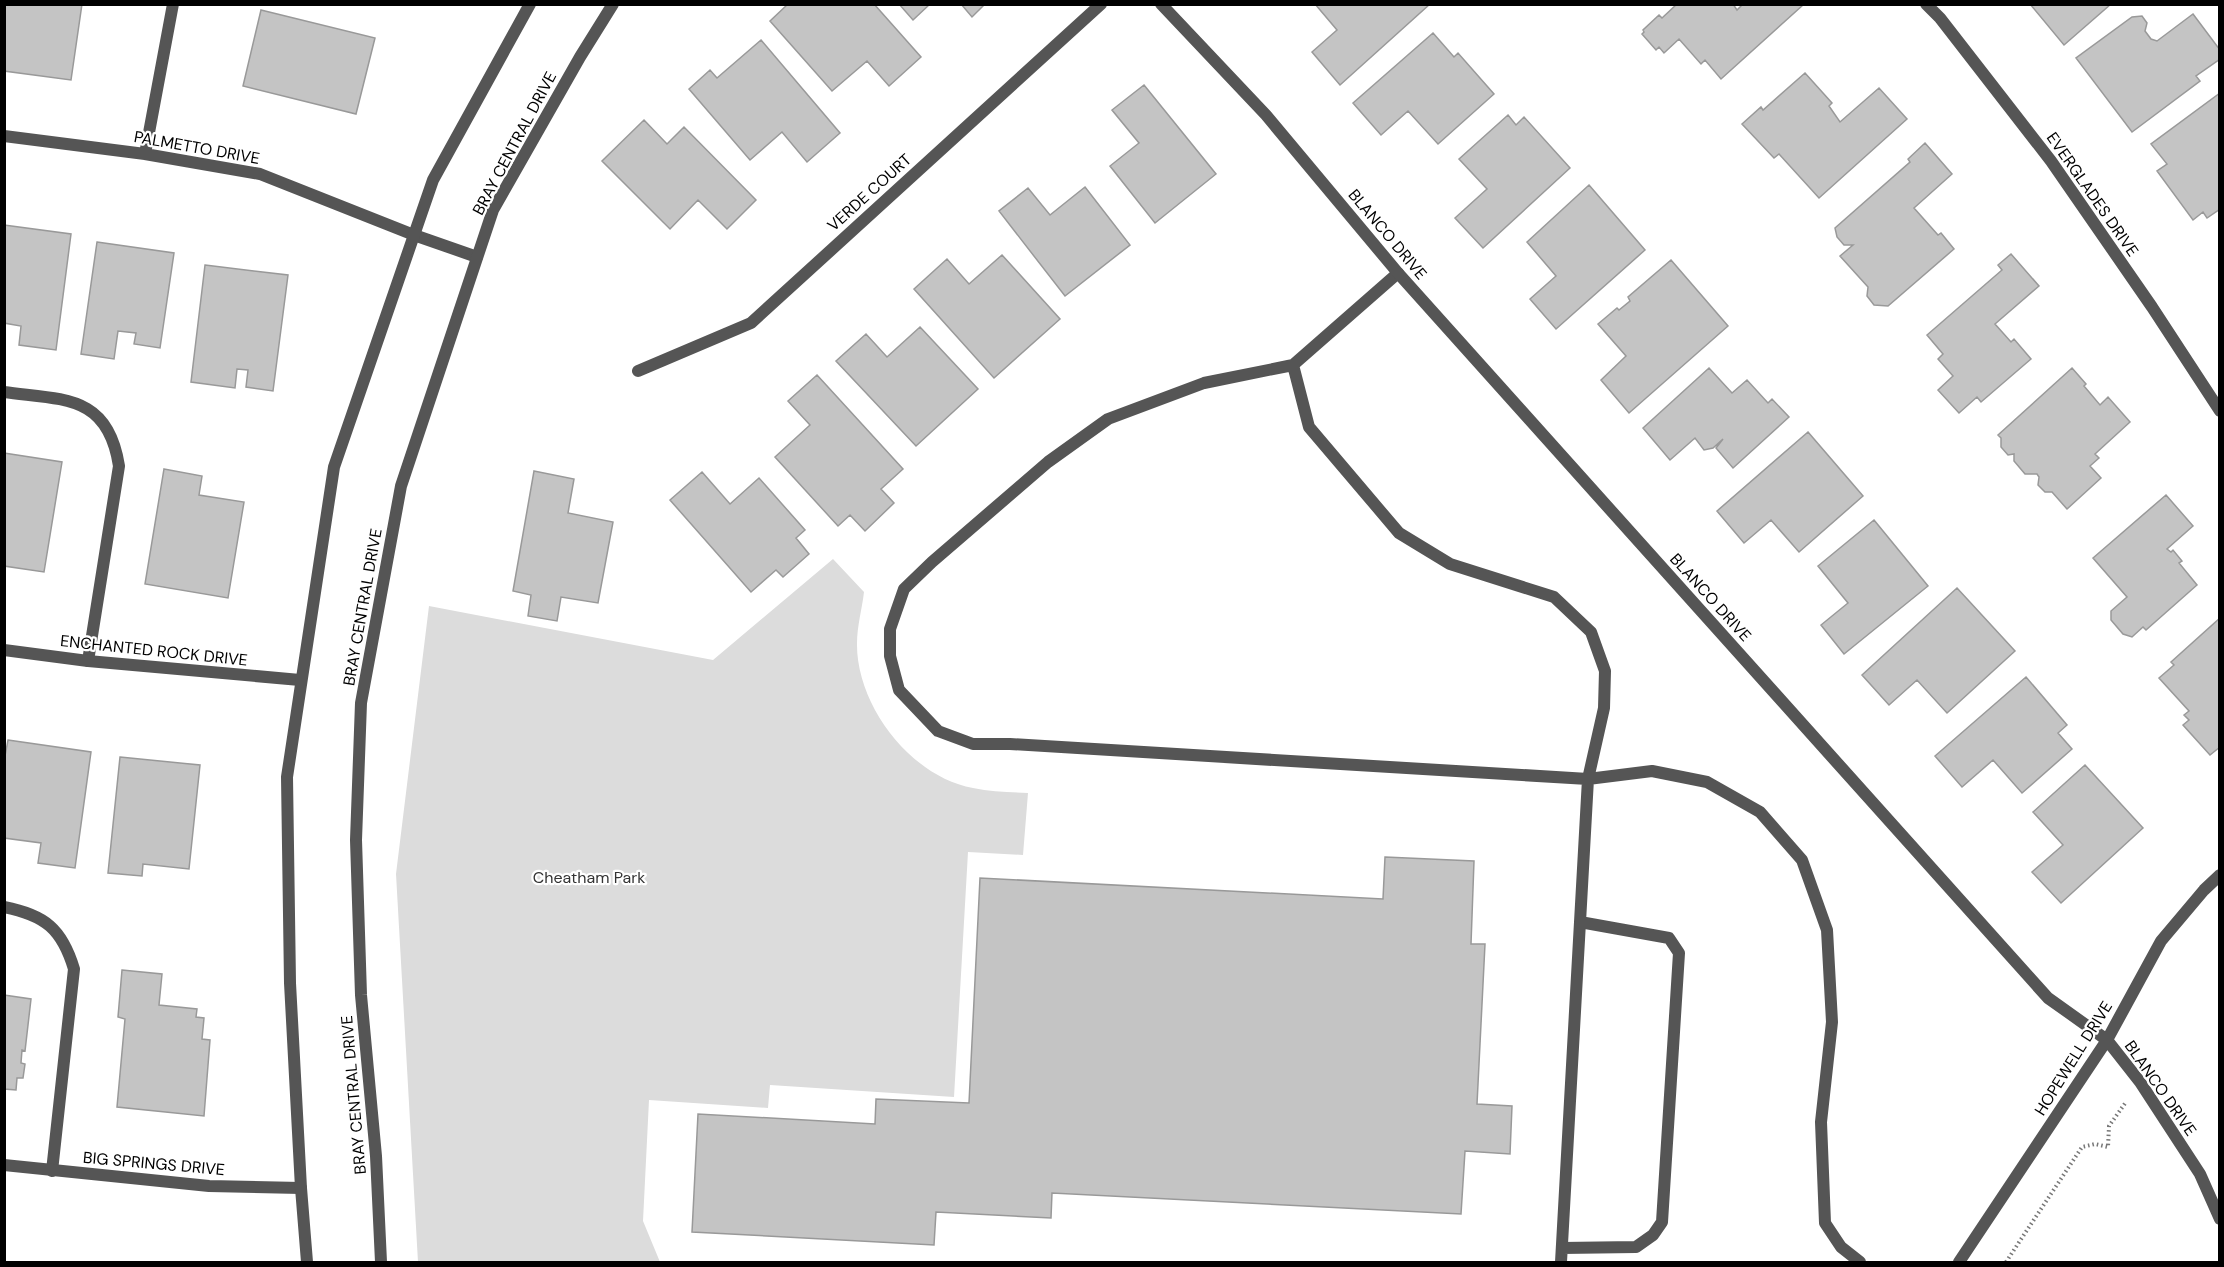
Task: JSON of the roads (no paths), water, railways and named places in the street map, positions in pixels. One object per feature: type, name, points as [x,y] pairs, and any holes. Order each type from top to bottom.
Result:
[{"type":"street","points":[[145,154],[173,4]]},
{"type":"street","points":[[307,1263],[290,983],[287,777],[334,467],[433,180],[530,4]]},
{"type":"street","name":"BRAY CENTRAL DRIVE","points":[[381,1263],[376,1156],[361,994],[356,840],[361,703],[401,486],[493,210],[580,57],[613,4]]},
{"type":"street","name":"VERDE COURT","points":[[638,371],[751,322],[1101,4]]},
{"type":"street","name":"BLANCO DRIVE","points":[[1161,4],[1266,115],[1398,273],[2048,998],[2107,1040],[2140,1082],[2200,1174],[2220,1219]]},
{"type":"street","name":"EVERGLADES DRIVE","points":[[1926,4],[1940,18],[2051,161],[2152,307],[2220,411]]},
{"type":"street","name":"PALMETTO DRIVE","points":[[4,136],[145,154],[260,174],[414,235],[477,257]]},
{"type":"street","points":[[1398,273],[1293,364],[1204,383],[1108,419],[1048,462],[932,561],[904,589],[890,628],[890,656],[899,690],[938,731],[973,744],[1010,744],[1588,779],[1652,771],[1707,783],[1760,812],[1802,860],[1827,930],[1832,1022],[1821,1122],[1824,1223],[1841,1247],[1860,1263]]},
{"type":"street","points":[[1293,364],[1309,427],[1399,533],[1450,564],[1554,597],[1591,632],[1605,671],[1604,708],[1588,779],[1561,1263]]},
{"type":"street","points":[[4,392],[69,400],[89,409],[105,424],[115,444],[119,466],[88,661]]},
{"type":"street","name":"ENCHANTED ROCK DRIVE","points":[[4,650],[88,661],[300,680]]},
{"type":"street","name":"HOPEWELL DRIVE","points":[[1959,1263],[2107,1040],[2162,941],[2220,874]]},
{"type":"street","points":[[4,907],[38,916],[55,929],[68,948],[74,969],[52,1171]]},
{"type":"street","points":[[1562,1248],[1636,1247],[1653,1235],[1662,1222],[1679,953],[1669,938],[1580,922]]},
{"type":"street","name":"BIG SPRINGS DRIVE","points":[[4,1165],[209,1186],[301,1188]]},
{"type":"park label","name":"Cheatham Park","points":[[589,877]]}]
